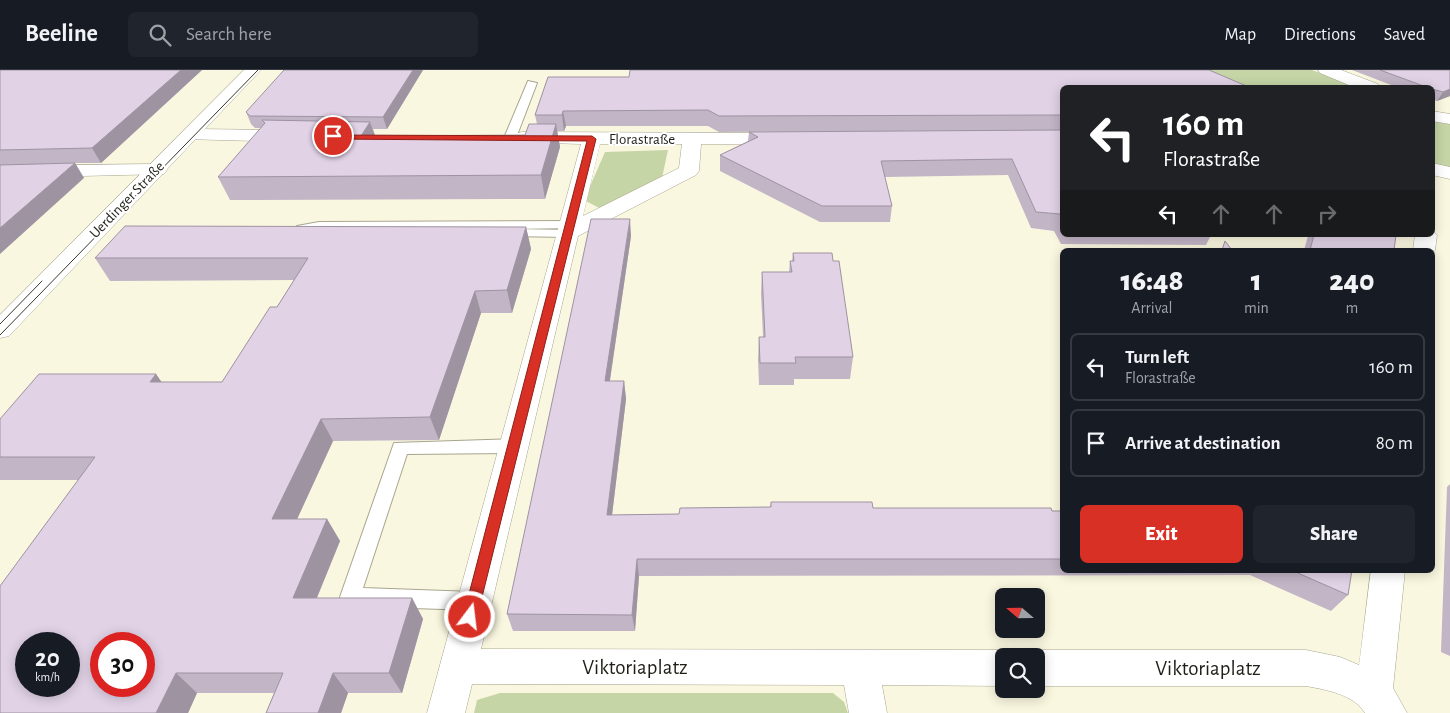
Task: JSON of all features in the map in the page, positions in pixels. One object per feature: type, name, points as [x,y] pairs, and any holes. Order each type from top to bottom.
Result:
[{"type":"street","name":"Uerdinger Straße","points":[[0,330],[253,70]]},
{"type":"street","points":[[1326,70],[1364,85]]},
{"type":"street","points":[[190,135],[313,136]]},
{"type":"street","name":"Florastraße","points":[[491,138],[799,139]]},
{"type":"street","points":[[446,713],[592,139]]},
{"type":"street","points":[[568,229],[689,171],[692,140]]},
{"type":"street","points":[[0,172],[157,170]]},
{"type":"street","points":[[1381,703],[1388,573]]},
{"type":"street","name":"Viktoriaplatz","points":[[457,666],[995,668]]},
{"type":"street","points":[[860,668],[868,713]]},
{"type":"street","name":"Viktoriaplatz","points":[[1045,668],[1306,668],[1340,674],[1381,703]]},
{"type":"lane","points":[[510,138],[532,83]]},
{"type":"lane","points":[[319,226],[568,229],[300,232],[305,227],[319,226]]},
{"type":"lane","points":[[474,601],[350,597],[400,448],[514,446]]},
{"type":"green space","points":[[1204,70],[1312,70],[1353,85],[1241,85]]},
{"type":"green space","points":[[1435,120],[1450,123],[1450,168],[1435,164]]},
{"type":"green space","points":[[668,150],[662,178],[603,210],[584,200],[605,152]]},
{"type":"green space","points":[[500,693],[833,693],[844,702],[848,713],[474,713],[477,700]]},
{"type":"building","points":[[0,70],[181,70],[92,148],[0,150]]},
{"type":"building","points":[[284,70],[413,70],[383,117],[250,116],[246,112]]},
{"type":"building","points":[[630,70],[1209,70],[1244,85],[1060,85],[1060,115],[719,116],[708,110],[563,111],[562,115],[535,115],[548,77],[629,77]]},
{"type":"building","points":[[1380,70],[1450,70],[1450,89],[1443,92],[1435,90],[1435,85],[1421,85]]},
{"type":"building","points":[[262,120],[370,122],[361,136],[525,135],[529,124],[556,124],[541,175],[218,177],[265,123]]},
{"type":"building","points":[[1060,130],[1060,214],[1036,212],[1012,159],[881,161],[892,206],[822,206],[720,155],[758,137],[749,132]]},
{"type":"building","points":[[75,163],[0,228],[0,165]]},
{"type":"building","points":[[591,219],[630,219],[605,381],[624,381],[607,515],[679,514],[680,508],[771,507],[771,502],[872,502],[873,508],[1051,508],[1052,511],[1060,511],[1060,559],[637,559],[632,615],[507,614]]},
{"type":"building","points":[[125,226],[526,227],[507,290],[475,291],[430,417],[321,419],[272,519],[327,519],[293,598],[412,598],[389,673],[333,673],[318,713],[266,713],[283,673],[176,673],[156,713],[0,713],[0,586],[95,457],[0,457],[0,419],[39,374],[156,374],[150,382],[222,382],[270,307],[277,307],[308,258],[95,258]]},
{"type":"building","points":[[1313,237],[1396,237],[1394,248],[1311,248]]},
{"type":"building","points":[[1225,241],[1230,248],[1223,248]]},
{"type":"building","points":[[793,253],[832,253],[833,261],[839,261],[853,357],[795,357],[796,363],[760,363],[759,337],[765,337],[762,272],[792,272],[790,261],[794,261]]},
{"type":"building","points":[[1298,573],[1352,573],[1348,595]]},
{"type":"tram line","points":[[0,335],[258,70]]},
{"type":"tram line","points":[[0,324],[42,281]]},
{"type":"route","points":[[333,136],[592,139],[470,617]]}]
